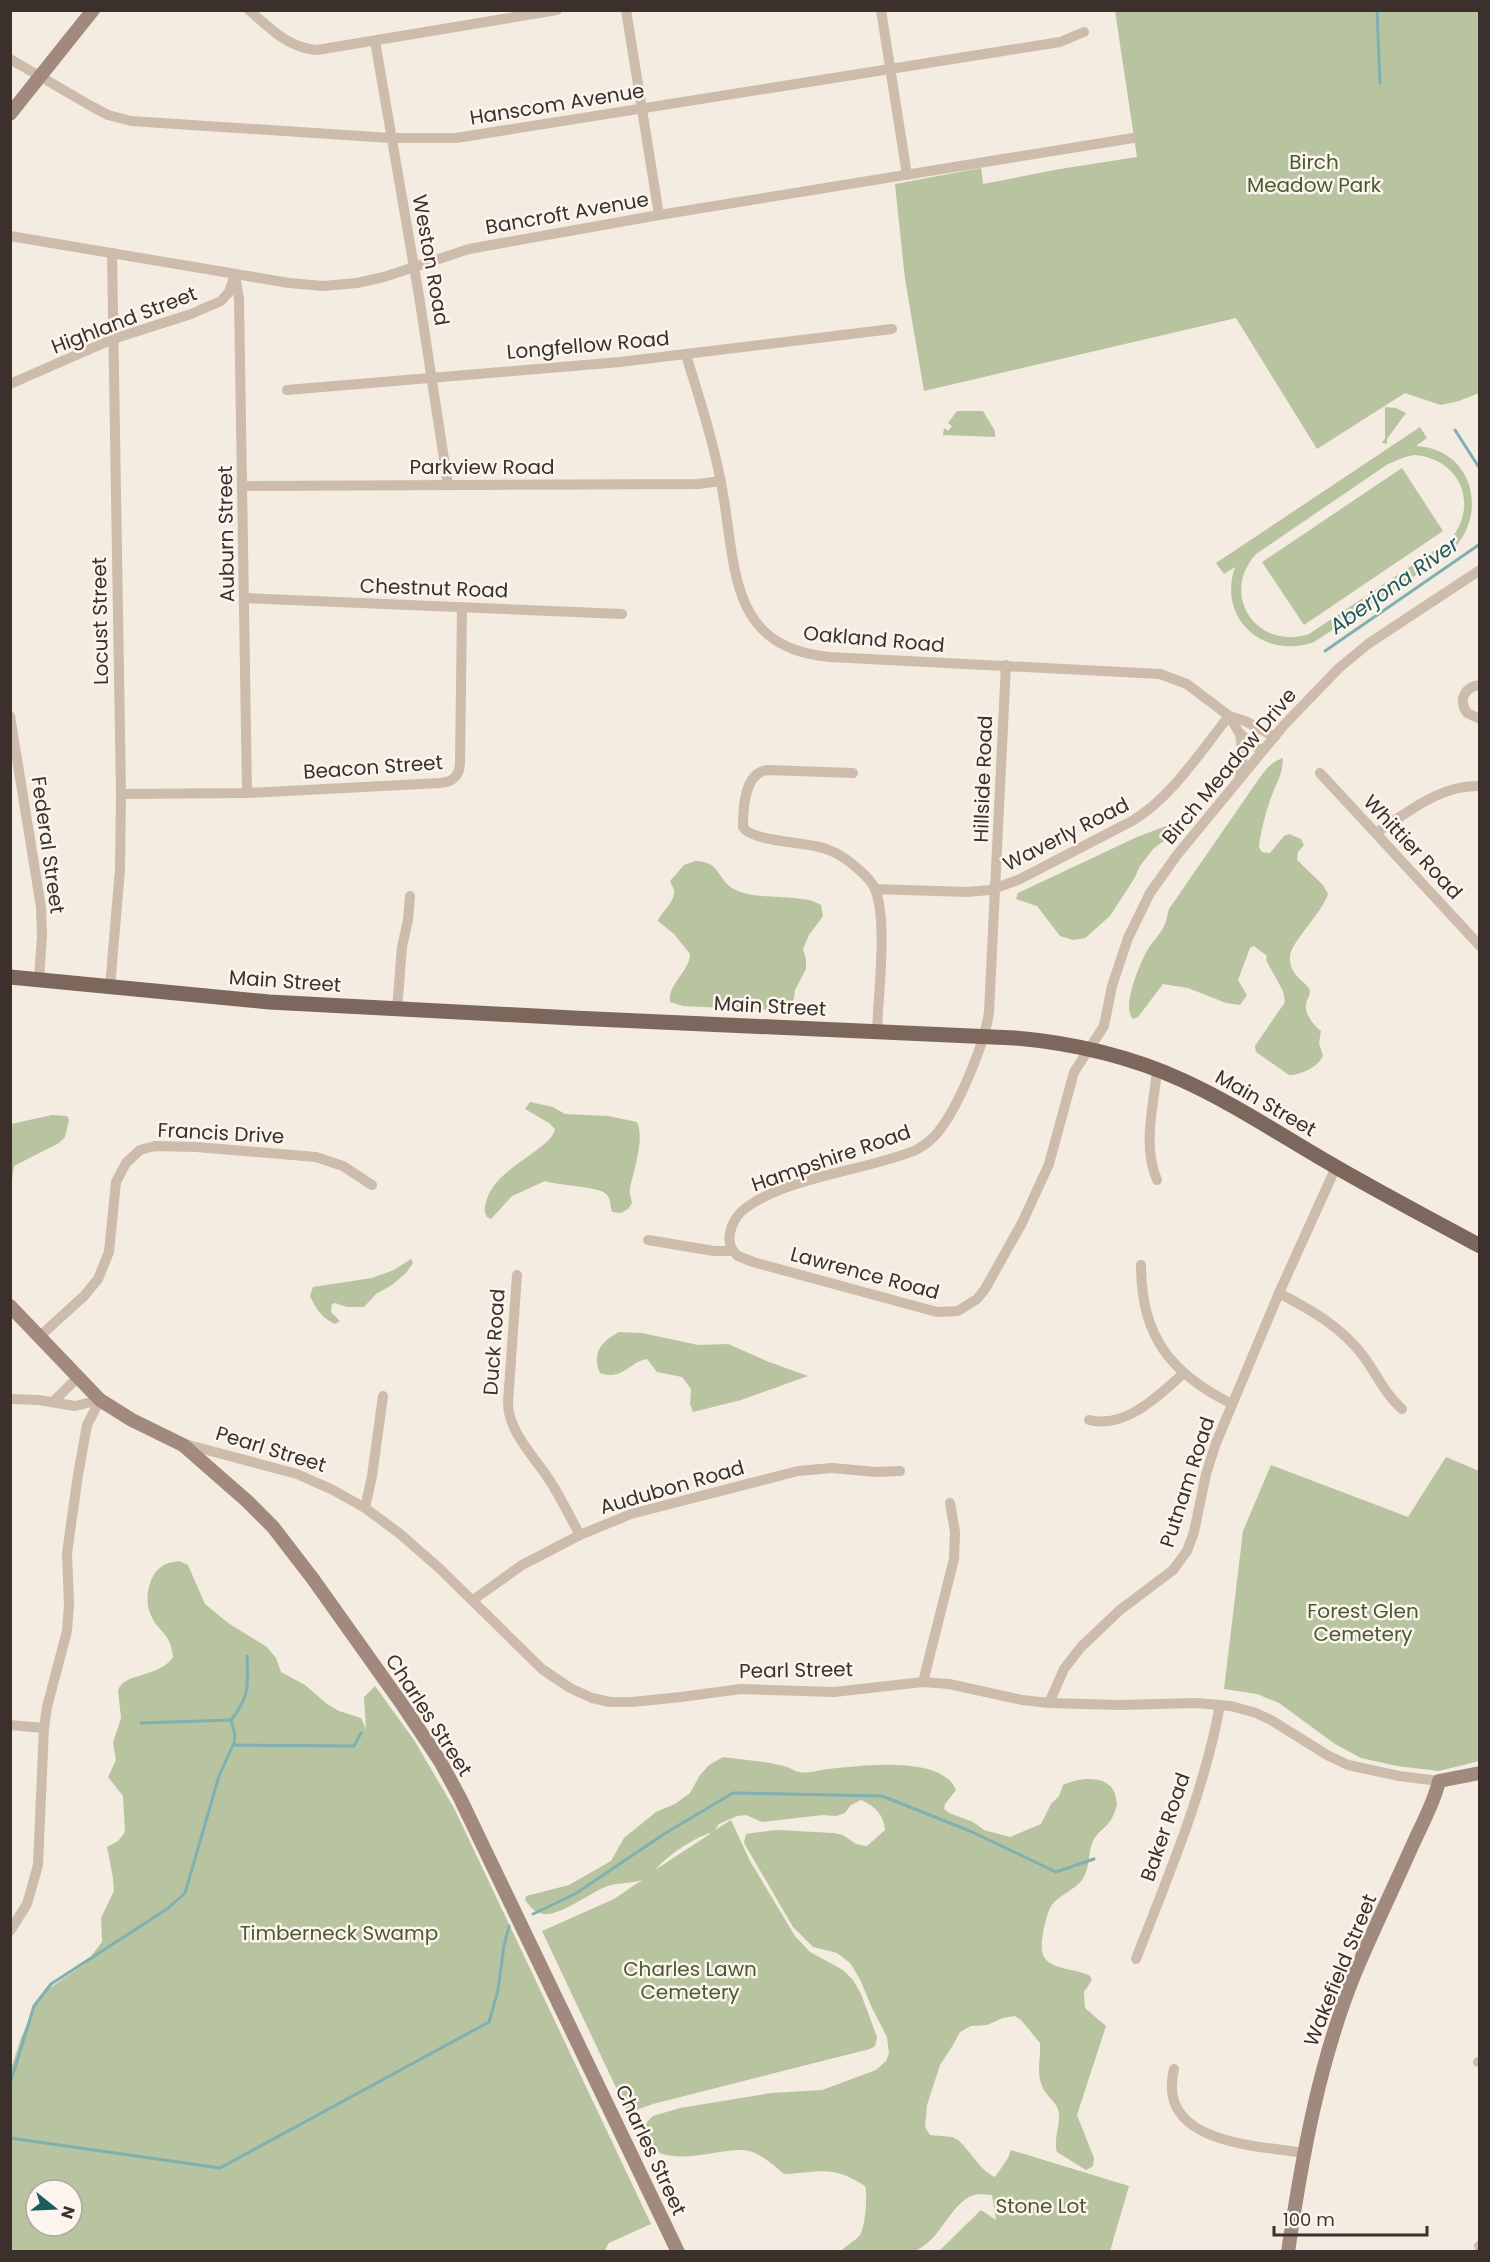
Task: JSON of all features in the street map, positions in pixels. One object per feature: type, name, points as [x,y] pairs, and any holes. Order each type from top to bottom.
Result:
[{"type":"main road","name":"Main Street","points":[[10,977],[269,1002],[983,1036],[1035,1040],[1088,1049],[1157,1070],[1213,1095],[1336,1167],[1479,1246]]},
{"type":"street","points":[[10,114],[93,10]]},
{"type":"street","points":[[249,10],[290,43],[304,49],[321,50],[557,10]]},
{"type":"street","points":[[626,10],[658,215]]},
{"type":"street","points":[[881,10],[907,175]]},
{"type":"street","name":"Hanscom Avenue","points":[[10,59],[99,111],[131,121],[391,138],[468,137],[1060,42],[1084,32]]},
{"type":"street","name":"Weston Road","points":[[375,41],[414,267],[448,485]]},
{"type":"street","name":"Bancroft Avenue","points":[[10,236],[289,283],[334,286],[372,280],[469,249],[658,215],[1133,138]]},
{"type":"street","name":"Locust Street","points":[[110,987],[120,869],[122,794],[112,253]]},
{"type":"street","name":"Highland Street","points":[[10,384],[113,339],[190,314],[221,301],[229,292],[235,274]]},
{"type":"street","name":"Auburn Street","points":[[235,274],[239,299],[247,793]]},
{"type":"street","name":"Longfellow Road","points":[[287,390],[687,355],[892,329]]},
{"type":"street","name":"Oakland Road","points":[[687,355],[721,481],[736,581],[741,596],[759,626],[779,643],[795,651],[818,656],[1143,672],[1167,676],[1194,688],[1229,716],[1275,736]]},
{"type":"street","name":"Parkview Road","points":[[243,486],[698,484],[721,481]]},
{"type":"street","name":"Birch Meadow Drive","points":[[1088,1049],[1104,1026],[1121,956],[1143,907],[1177,855],[1275,736],[1316,691],[1357,652],[1479,570]]},
{"type":"street","name":"Chestnut Road","points":[[245,598],[622,614]]},
{"type":"street","name":"Beacon Street","points":[[122,794],[247,793],[440,783],[455,778],[460,768],[462,607]]},
{"type":"street","name":"Hillside Road","points":[[983,1036],[989,1012],[1006,665]]},
{"type":"street","points":[[1479,685],[1467,690],[1462,703],[1467,713],[1479,719]]},
{"type":"street","name":"Federal Street","points":[[10,716],[41,907],[39,980]]},
{"type":"street","name":"Oakland Road","points":[[1229,716],[1240,734],[1262,751]]},
{"type":"street","name":"Waverly Road","points":[[875,889],[976,892],[1018,880],[1141,816],[1168,791],[1229,716]]},
{"type":"street","name":"Oakland Road","points":[[1239,780],[1243,757],[1240,734]]},
{"type":"street","points":[[853,773],[767,770],[754,775],[749,785],[743,827],[751,835],[816,846],[831,851],[859,870],[875,889],[880,926],[877,1032]]},
{"type":"street","name":"Whittier Road","points":[[1320,773],[1479,946]]},
{"type":"street","points":[[1376,833],[1442,793],[1455,788],[1479,786]]},
{"type":"street","points":[[397,1009],[402,947],[410,896]]},
{"type":"street","name":"Hampshire Road","points":[[733,1251],[729,1239],[734,1221],[741,1211],[759,1200],[809,1181],[909,1153],[930,1141],[949,1114],[983,1036]]},
{"type":"street","name":"Lawrence Road","points":[[648,1240],[714,1251],[733,1251],[738,1256],[753,1262],[909,1305],[943,1312],[958,1311],[967,1307],[985,1289],[1037,1194],[1054,1146],[1074,1072],[1088,1049]]},
{"type":"street","points":[[1157,1070],[1150,1147],[1151,1165],[1157,1180]]},
{"type":"street","name":"Francis Drive","points":[[40,1336],[78,1302],[98,1279],[109,1252],[116,1182],[126,1162],[140,1150],[155,1146],[187,1147],[316,1157],[343,1166],[372,1185]]},
{"type":"street","name":"Putnam Road","points":[[1049,1703],[1064,1669],[1081,1647],[1120,1610],[1173,1570],[1183,1557],[1194,1532],[1211,1458],[1232,1404],[1336,1167]]},
{"type":"street","points":[[1141,1265],[1142,1288],[1150,1322],[1162,1348],[1183,1374],[1232,1404]]},
{"type":"street","name":"Duck Road","points":[[517,1275],[509,1415],[515,1430],[550,1481],[580,1535]]},
{"type":"street","points":[[1279,1293],[1312,1311],[1340,1331],[1363,1355],[1386,1393],[1402,1409]]},
{"type":"street","name":"Charles Street","points":[[10,1306],[100,1400],[132,1420],[178,1442],[247,1501],[279,1534],[320,1588],[436,1755],[485,1849],[516,1918],[678,2252]]},
{"type":"street","points":[[1089,1420],[1114,1420],[1136,1411],[1152,1401],[1183,1374]]},
{"type":"street","points":[[53,1402],[78,1377]]},
{"type":"street","points":[[365,1508],[372,1476],[383,1396]]},
{"type":"street","points":[[10,1399],[75,1406],[100,1400]]},
{"type":"street","points":[[10,1931],[27,1904],[38,1865],[44,1728],[47,1707],[67,1631],[69,1604],[67,1553],[87,1425],[100,1400]]},
{"type":"street","name":"Pearl Street","points":[[178,1442],[297,1474],[365,1508],[412,1545],[557,1680],[579,1693],[604,1701],[649,1701],[754,1688],[834,1692],[923,1682],[950,1684],[1022,1700],[1049,1703],[1220,1705],[1264,1716],[1348,1766],[1439,1781],[1479,1773]]},
{"type":"street","name":"Audubon Road","points":[[473,1600],[522,1564],[580,1535],[631,1515],[798,1471],[832,1468],[876,1472],[900,1471]]},
{"type":"street","points":[[923,1682],[954,1559],[955,1532],[950,1503]]},
{"type":"street","name":"Baker Road","points":[[1136,1959],[1189,1821],[1220,1705]]},
{"type":"street","points":[[10,1725],[44,1728]]},
{"type":"street","name":"Wakefield Street","points":[[1288,2252],[1320,2080],[1341,2008],[1436,1793],[1439,1781]]},
{"type":"street","points":[[1174,2069],[1171,2086],[1173,2101],[1184,2117],[1202,2132],[1227,2141],[1305,2153]]},
{"type":"green space","name":"Birch Meadow Park","points":[[1115,11],[1479,11],[1479,393],[1441,405],[1405,393],[1317,449],[1236,318],[924,391],[905,279],[895,184],[981,168],[983,184],[1137,157]]},
{"type":"green space","points":[[1385,407],[1396,408],[1406,413],[1387,439],[1387,444],[1382,443],[1385,438]]},
{"type":"green space","points":[[957,411],[983,411],[995,431],[995,437],[943,435],[944,428],[948,431],[952,426],[948,423]]},
{"type":"green space","points":[[1420,427],[1427,438],[1416,446],[1436,450],[1452,459],[1463,472],[1470,488],[1472,505],[1469,522],[1461,539],[1448,554],[1314,642],[1296,646],[1278,645],[1262,640],[1249,631],[1239,618],[1233,603],[1231,586],[1235,567],[1224,574],[1216,563]],"holes":[[[1414,455],[1430,458],[1454,474],[1464,499],[1464,512],[1450,540],[1309,634],[1290,637],[1274,634],[1260,627],[1249,616],[1243,602],[1241,586],[1246,570],[1256,554],[1388,464]]]},
{"type":"green space","points":[[1402,468],[1443,531],[1304,625],[1262,562]]},
{"type":"green space","points":[[1283,758],[1259,847],[1262,852],[1270,853],[1284,836],[1289,834],[1301,839],[1304,845],[1298,852],[1297,860],[1323,885],[1328,894],[1320,910],[1295,944],[1290,957],[1292,969],[1310,991],[1306,1008],[1313,1023],[1321,1031],[1319,1043],[1323,1056],[1309,1070],[1289,1075],[1256,1052],[1255,1046],[1285,1002],[1283,991],[1266,960],[1267,956],[1254,946],[1250,948],[1238,980],[1247,995],[1240,1005],[1226,1003],[1188,988],[1163,984],[1138,1017],[1133,1019],[1129,1005],[1130,995],[1141,964],[1166,922],[1169,909],[1262,775],[1271,765]]},
{"type":"green space","points":[[1174,823],[1171,836],[1154,848],[1140,866],[1110,916],[1085,938],[1073,940],[1060,936],[1037,906],[1016,899],[1018,893],[1137,837]]},
{"type":"green space","points":[[695,861],[704,862],[715,868],[726,883],[738,891],[759,896],[804,899],[821,905],[823,916],[809,935],[803,949],[806,969],[795,990],[793,1005],[788,1011],[683,1006],[670,1002],[672,990],[690,954],[674,934],[658,921],[673,898],[674,890],[670,881],[684,865]]},
{"type":"green space","points":[[530,1102],[553,1107],[565,1114],[608,1116],[637,1122],[640,1138],[630,1191],[632,1203],[628,1209],[621,1213],[612,1212],[609,1198],[602,1191],[545,1181],[512,1196],[491,1219],[487,1217],[485,1206],[487,1199],[501,1177],[545,1144],[555,1129],[525,1109]]},
{"type":"green space","points":[[52,1115],[67,1116],[69,1120],[65,1137],[59,1143],[14,1166],[11,1186],[11,1124]]},
{"type":"green space","points":[[411,1259],[413,1263],[406,1273],[392,1285],[376,1294],[364,1307],[332,1304],[331,1312],[340,1321],[335,1324],[320,1313],[310,1296],[313,1287],[372,1278],[394,1270]]},
{"type":"green space","points":[[619,1332],[642,1333],[698,1345],[728,1344],[808,1376],[741,1400],[693,1412],[690,1404],[691,1389],[682,1377],[657,1372],[647,1359],[615,1375],[600,1373],[597,1359],[600,1348]]},
{"type":"green space","name":"Forest Glen Cemetery","points":[[1446,1457],[1479,1471],[1479,1761],[1439,1771],[1397,1766],[1361,1758],[1335,1744],[1279,1703],[1257,1694],[1224,1689],[1243,1531],[1271,1465],[1408,1517]]},
{"type":"green space","name":"Timberneck Swamp","points":[[179,1561],[188,1565],[205,1604],[228,1623],[267,1647],[276,1658],[281,1672],[305,1685],[339,1711],[361,1718],[366,1729],[364,1697],[375,1686],[414,1740],[454,1808],[651,2224],[609,2243],[604,2252],[11,2251],[11,2069],[21,2038],[38,1999],[48,1989],[85,1964],[102,1942],[101,1918],[114,1891],[107,1847],[118,1841],[125,1832],[123,1796],[108,1777],[116,1760],[113,1743],[121,1718],[118,1690],[128,1680],[167,1664],[173,1657],[170,1642],[156,1624],[148,1607],[149,1586],[155,1572],[166,1564]]},
{"type":"green space","points":[[723,1757],[772,1763],[803,1772],[878,1765],[917,1767],[934,1771],[948,1779],[956,1790],[945,1804],[944,1809],[973,1822],[984,1830],[1010,1837],[1041,1824],[1051,1804],[1059,1796],[1063,1785],[1077,1780],[1093,1779],[1107,1783],[1112,1788],[1117,1803],[1114,1814],[1093,1841],[1084,1877],[1050,1908],[1042,1940],[1042,1953],[1048,1962],[1090,1976],[1092,1980],[1084,1992],[1085,2008],[1106,2026],[1077,2115],[1094,2158],[1093,2166],[1086,2170],[1057,2152],[1059,2114],[1040,2081],[1040,2043],[1015,2016],[987,2025],[971,2026],[960,2032],[940,2065],[927,2105],[925,2127],[930,2135],[952,2137],[958,2140],[984,2170],[995,2177],[1011,2150],[1129,2186],[1110,2251],[939,2251],[981,2210],[996,2220],[992,2195],[978,2194],[961,2203],[926,2245],[917,2250],[841,2251],[860,2235],[865,2219],[865,2186],[853,2179],[825,2171],[784,2174],[761,2156],[750,2151],[732,2150],[701,2155],[671,2156],[658,2152],[649,2144],[644,2131],[647,2122],[653,2116],[680,2108],[771,2093],[822,2090],[876,2070],[886,2061],[889,2053],[887,2037],[850,1963],[837,1953],[813,1947],[793,1927],[744,1843],[746,1834],[777,1830],[833,1833],[843,1835],[856,1844],[867,1846],[885,1830],[881,1815],[871,1805],[861,1800],[851,1805],[845,1813],[836,1816],[823,1815],[762,1822],[746,1815],[737,1816],[719,1824],[715,1830],[731,1820],[750,1861],[795,1936],[810,1952],[843,1970],[853,1980],[861,1994],[877,2037],[875,2046],[653,2104],[628,2113],[542,1931],[614,1899],[642,1880],[605,1887],[554,1913],[539,1913],[525,1900],[526,1896],[569,1885],[611,1861],[624,1838],[656,1812],[675,1804],[690,1793],[700,1775],[709,1765]],"holes":[[[710,1834],[655,1870],[681,1848]]]},
{"type":"waterway","name":"Aberjona River","points":[[1377,10],[1380,83]]},
{"type":"waterway","name":"Aberjona River","points":[[1455,430],[1480,469]]},
{"type":"waterway","name":"Aberjona River","points":[[1325,651],[1480,544]]},
{"type":"waterway","points":[[231,1720],[245,1697],[248,1675],[247,1656]]},
{"type":"waterway","points":[[141,1723],[231,1720],[235,1735],[234,1744]]},
{"type":"waterway","points":[[10,2084],[34,2006],[51,1984],[167,1909],[185,1893],[219,1776],[233,1745],[354,1746],[361,1733]]},
{"type":"waterway","points":[[533,1914],[575,1894],[664,1834],[733,1793],[882,1796],[970,1831],[1056,1872],[1094,1859]]},
{"type":"waterway","points":[[10,2138],[220,2168],[489,2022],[498,1990],[509,1926]]},
{"type":"park label","name":"Charles Lawn Cemetery","points":[[690,1980]]},
{"type":"park label","name":"Stone Lot","points":[[1041,2206]]}]
